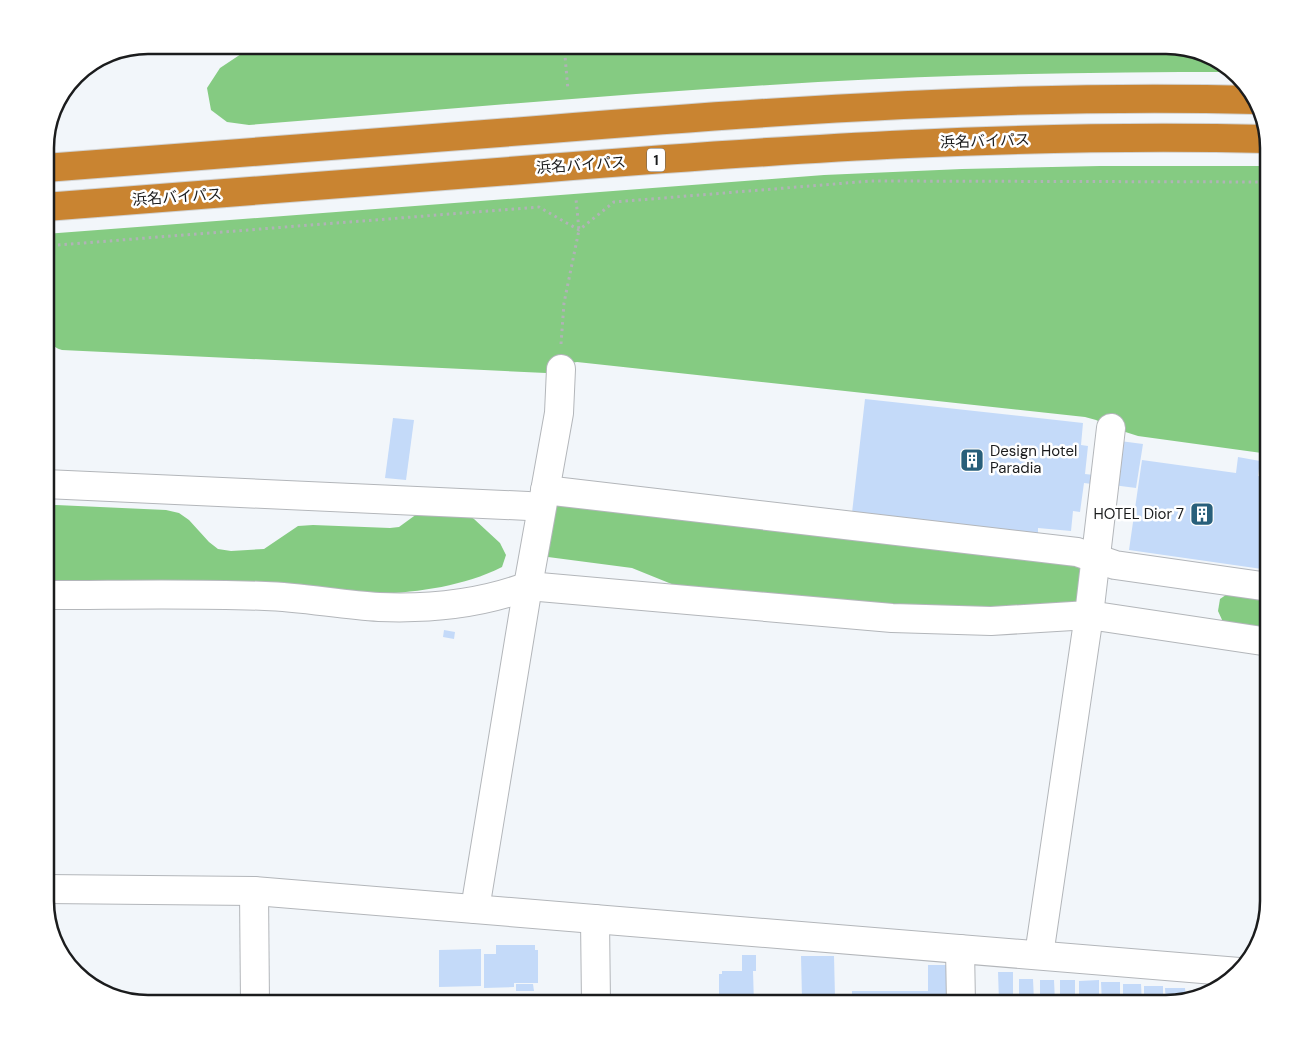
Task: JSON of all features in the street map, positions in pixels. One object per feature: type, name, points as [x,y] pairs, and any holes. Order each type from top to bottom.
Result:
[{"type":"highway","points":[[54,167],[820,109],[1090,100],[1247,100]]},
{"type":"highway","name":"浜名バイパス","points":[[54,206],[822,148],[1080,139],[1260,139]]},
{"type":"street","points":[[475,909],[528,586],[559,413],[562,369]]},
{"type":"street","points":[[1039,955],[1089,615],[1112,428]]},
{"type":"street","points":[[54,484],[528,506],[543,500],[1077,552],[1115,565],[1260,586]]},
{"type":"street","points":[[54,595],[266,596],[379,607],[411,607],[444,605],[476,600],[508,593],[528,586],[892,618],[991,621],[1089,615],[1260,641]]},
{"type":"street","points":[[54,889],[254,891],[1229,971]]},
{"type":"street","points":[[254,891],[255,995]]},
{"type":"street","points":[[595,919],[596,995]]},
{"type":"street","points":[[960,949],[961,995]]},
{"type":"path","points":[[565,54],[568,90]]},
{"type":"path","points":[[579,230],[614,202],[871,181],[1260,182]]},
{"type":"path","points":[[562,369],[562,314],[579,230],[576,199]]},
{"type":"path","points":[[54,245],[539,207],[579,230]]},
{"type":"green space","points":[[241,54],[1166,54],[1190,57],[1213,66],[1221,72],[1026,74],[870,79],[676,91],[249,125],[227,122],[211,110],[207,88],[220,68]]},
{"type":"green space","points":[[1100,166],[1260,166],[1260,453],[1138,436],[1085,417],[577,362],[546,373],[62,350],[54,346],[54,233],[824,175]]},
{"type":"green space","points":[[560,503],[1079,564],[1084,572],[1081,599],[1074,605],[941,611],[679,587],[632,568],[548,557],[543,549],[550,509]]},
{"type":"green space","points":[[54,505],[166,510],[179,513],[189,520],[218,549],[231,551],[264,549],[298,526],[390,528],[399,527],[421,511],[465,513],[500,543],[506,555],[502,567],[487,574],[442,587],[394,593],[54,585]]},
{"type":"green space","points":[[1230,592],[1260,594],[1260,630],[1223,622],[1218,611],[1220,599]]},
{"type":"building","name":"Design Hotel Paradia","points":[[865,399],[1083,423],[1081,445],[1088,446],[1085,474],[1094,475],[1092,484],[1084,483],[1080,512],[1073,511],[1071,531],[1038,528],[1038,534],[852,513]]},
{"type":"building","points":[[393,418],[414,420],[406,480],[385,478]]},
{"type":"building","points":[[1120,441],[1143,444],[1136,488],[1113,485]]},
{"type":"building","name":"HOTEL Dior 7","points":[[1238,457],[1260,461],[1258,476],[1260,476],[1260,569],[1129,550],[1142,460],[1236,473]]},
{"type":"building","points":[[444,630],[455,632],[454,639],[443,637]]},
{"type":"building","points":[[496,945],[535,945],[535,950],[538,950],[538,983],[514,983],[514,987],[484,988],[484,954],[496,954]]},
{"type":"building","points":[[481,949],[481,986],[439,987],[439,950]]},
{"type":"building","points":[[742,955],[756,955],[756,971],[753,971],[754,995],[719,995],[719,974],[722,974],[722,971],[742,971]]},
{"type":"building","points":[[801,956],[834,956],[835,995],[802,995]]},
{"type":"building","points":[[928,965],[949,965],[947,995],[852,995],[852,991],[928,991]]},
{"type":"building","points":[[998,972],[1013,972],[1013,995],[999,995]]},
{"type":"building","points":[[1019,979],[1033,979],[1034,995],[1019,995]]},
{"type":"building","points":[[1040,980],[1054,980],[1055,995],[1040,995]]},
{"type":"building","points":[[1060,980],[1075,980],[1075,995],[1060,995]]},
{"type":"building","points":[[1099,980],[1099,995],[1079,995],[1079,981]]},
{"type":"building","points":[[1101,982],[1120,982],[1120,995],[1102,995]]},
{"type":"building","points":[[516,984],[533,984],[534,991],[516,991]]},
{"type":"building","points":[[1123,984],[1141,984],[1142,995],[1123,995]]},
{"type":"building","points":[[1144,986],[1163,986],[1163,995],[1144,995]]},
{"type":"building","points":[[1165,988],[1185,988],[1185,993],[1165,995]]},
{"type":"place","name":"Design Hotel Paradia","points":[[972,460]]},
{"type":"place","name":"HOTEL Dior 7","points":[[1202,514]]}]
